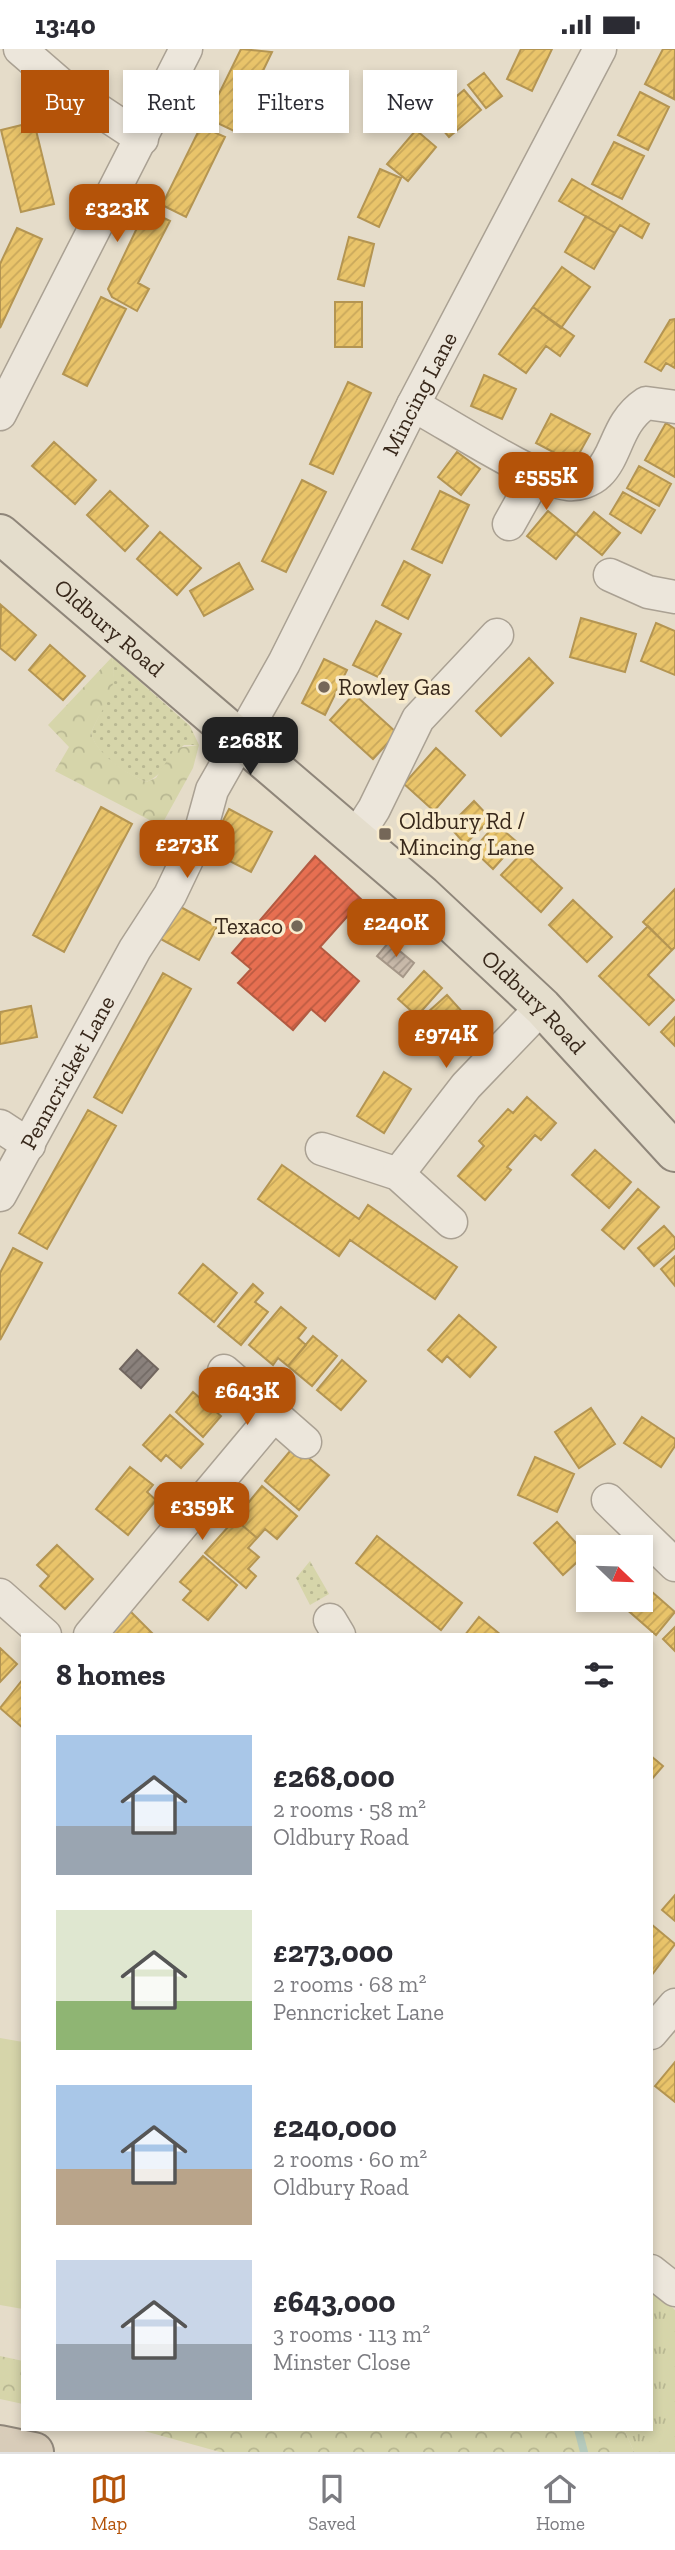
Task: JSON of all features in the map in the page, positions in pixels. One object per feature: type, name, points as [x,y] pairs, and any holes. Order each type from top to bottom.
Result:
[{"type":"highway","points":[[0,2445],[34,2452]]},
{"type":"main road","name":"Oldbury Road","points":[[0,534],[356,837],[542,1007],[675,1152]]},
{"type":"street","points":[[20,49],[65,88],[142,139]]},
{"type":"street","points":[[0,415],[186,49]]},
{"type":"street","name":"Mincing Lane","points":[[242,739],[600,49]]},
{"type":"street","points":[[414,405],[537,474],[566,484],[582,483],[599,474],[632,412],[646,403],[675,407]]},
{"type":"street","points":[[509,524],[537,474]]},
{"type":"street","points":[[610,575],[648,592],[675,597]]},
{"type":"street","points":[[356,837],[374,809],[418,719],[497,635]]},
{"type":"street","name":"Penncricket Lane","points":[[0,1195],[135,950],[162,869],[198,802],[212,790],[242,739]]},
{"type":"street","points":[[398,1174],[466,1086],[542,1007]]},
{"type":"street","points":[[0,1126],[29,1145]]},
{"type":"street","points":[[322,1149],[398,1174],[451,1222]]},
{"type":"street","points":[[224,1371],[305,1442]]},
{"type":"street","points":[[92,1633],[273,1416]]},
{"type":"street","points":[[608,1500],[675,1565]]},
{"type":"street","points":[[0,1595],[43,1633]]},
{"type":"street","points":[[653,2031],[675,2005]]},
{"type":"street","points":[[653,2273],[675,2290]]},
{"type":"green space","points":[[112,657],[190,726],[199,745],[184,745],[162,771],[146,782],[121,769],[106,756],[91,733],[111,688]]},
{"type":"green space","points":[[112,657],[112,689],[91,733],[99,749],[121,768],[146,782],[156,778],[175,748],[199,745],[193,768],[161,826],[55,771],[69,747],[48,725]]},
{"type":"green space","points":[[310,1561],[329,1594],[310,1605],[296,1578]]},
{"type":"green space","points":[[0,2038],[21,2042],[21,2309],[0,2305]]},
{"type":"green space","points":[[653,2290],[675,2310],[675,2452],[634,2452],[625,2431],[653,2431]]},
{"type":"green space","points":[[0,2356],[21,2361],[21,2404],[0,2399]]},
{"type":"green space","points":[[144,2431],[625,2431],[634,2452],[220,2452]]},
{"type":"building: Homes","points":[[241,49],[272,52],[263,70],[233,70],[233,131],[219,124],[219,94]]},
{"type":"building: Homes","points":[[521,49],[552,49],[532,91],[507,79]]},
{"type":"building: Homes","points":[[663,49],[675,49],[674,99],[645,84]]},
{"type":"building: Homes","points":[[484,73],[502,96],[486,108],[468,85]]},
{"type":"building: Homes","points":[[464,90],[481,110],[457,130],[457,96]]},
{"type":"building: Homes","points":[[640,92],[669,107],[648,150],[618,135]]},
{"type":"building: Homes","points":[[21,125],[21,133],[37,133],[54,204],[21,212],[1,130]]},
{"type":"building: Homes","points":[[198,133],[216,133],[225,137],[186,217],[162,205]]},
{"type":"building: Homes","points":[[413,133],[420,133],[436,147],[408,181],[387,164]]},
{"type":"building: Homes","points":[[614,142],[644,156],[622,199],[592,184]]},
{"type":"building: Homes","points":[[380,169],[401,178],[379,227],[358,217]]},
{"type":"building: Homes","points":[[572,179],[649,224],[642,238],[620,225],[615,233],[559,201]]},
{"type":"building: Homes","points":[[146,209],[170,221],[138,283],[149,289],[137,311],[112,297],[108,289]]},
{"type":"building: Homes","points":[[586,216],[615,233],[594,269],[565,252]]},
{"type":"building: Homes","points":[[17,228],[42,239],[0,328],[0,264]]},
{"type":"building: Homes","points":[[349,237],[374,244],[364,286],[338,279]]},
{"type":"building: Homes","points":[[562,267],[590,287],[561,328],[533,307]]},
{"type":"building: Homes","points":[[101,297],[126,309],[87,386],[63,374]]},
{"type":"building: Homes","points":[[335,302],[362,302],[362,347],[335,347]]},
{"type":"building: Homes","points":[[533,307],[574,336],[560,356],[546,346],[526,373],[499,354]]},
{"type":"building: Homes","points":[[675,319],[675,368],[666,363],[661,371],[645,362],[670,320]]},
{"type":"building: Homes","points":[[484,375],[516,389],[502,419],[471,406]]},
{"type":"building: Homes","points":[[348,382],[371,393],[333,474],[310,464]]},
{"type":"building: Homes","points":[[551,414],[590,434],[574,463],[536,443]]},
{"type":"building: Homes","points":[[666,423],[675,429],[675,477],[645,460]]},
{"type":"building: Homes","points":[[54,442],[96,480],[75,504],[32,466]]},
{"type":"building: Homes","points":[[457,452],[480,469],[461,495],[438,477]]},
{"type":"building: Homes","points":[[639,466],[671,484],[659,506],[627,488]]},
{"type":"building: Homes","points":[[302,480],[326,492],[286,572],[262,561]]},
{"type":"building: Homes","points":[[110,491],[148,526],[125,551],[87,515]]},
{"type":"building: Homes","points":[[440,491],[469,505],[442,563],[412,549]]},
{"type":"building: Homes","points":[[623,492],[655,510],[641,533],[610,514]]},
{"type":"building: Homes","points":[[548,511],[576,534],[556,559],[527,536]]},
{"type":"building: Homes","points":[[594,512],[620,533],[602,555],[576,534]]},
{"type":"building: Homes","points":[[160,532],[201,568],[177,595],[137,559]]},
{"type":"building: Homes","points":[[404,561],[430,575],[408,619],[382,605]]},
{"type":"building: Homes","points":[[239,563],[253,589],[204,616],[190,591]]},
{"type":"building: Homes","points":[[1,605],[36,635],[15,660],[0,648]]},
{"type":"building: Homes","points":[[581,618],[636,634],[625,672],[570,657]]},
{"type":"building: Homes","points":[[376,621],[401,634],[378,677],[353,665]]},
{"type":"building: Homes","points":[[656,623],[675,631],[675,675],[641,661]]},
{"type":"building: Homes","points":[[50,645],[85,676],[63,700],[29,670]]},
{"type":"building: Homes","points":[[529,658],[553,683],[501,736],[476,711]]},
{"type":"building: Homes","name":"Rowley Gas","points":[[324,659],[347,670],[325,715],[302,703]]},
{"type":"building: Homes","points":[[354,694],[397,733],[373,759],[330,720]]},
{"type":"building: Homes","points":[[436,748],[465,775],[434,811],[404,784]]},
{"type":"building: Homes","points":[[474,801],[491,819],[465,844],[449,826]]},
{"type":"building: Homes","points":[[101,807],[132,824],[64,952],[33,935]]},
{"type":"building: Homes","points":[[229,809],[272,832],[251,872],[208,850]]},
{"type":"building: Homes","points":[[496,824],[517,842],[493,869],[473,850]]},
{"type":"building: Homes","points":[[523,852],[562,888],[541,912],[501,875]]},
{"type":"building: Homes","points":[[675,889],[675,947],[672,950],[643,922]]},
{"type":"building: Homes","points":[[573,900],[612,937],[587,962],[549,925]]},
{"type":"building: Homes","points":[[177,905],[217,927],[199,960],[159,938]]},
{"type":"building: Homes","points":[[648,926],[672,950],[648,975],[674,1000],[649,1025],[599,976]]},
{"type":"building: Homes","points":[[424,971],[442,988],[417,1016],[398,999]]},
{"type":"building: Homes","points":[[163,973],[191,989],[122,1113],[94,1097]]},
{"type":"building: Homes","points":[[447,995],[474,1025],[445,1051],[418,1021]]},
{"type":"building: Homes","points":[[31,1006],[37,1037],[0,1044],[0,1012]]},
{"type":"building: Homes","points":[[675,1017],[675,1046],[661,1032]]},
{"type":"building: Homes","points":[[384,1072],[411,1089],[384,1133],[357,1116]]},
{"type":"building: Homes","points":[[527,1097],[556,1123],[541,1140],[535,1135],[507,1167],[511,1170],[485,1200],[458,1176],[484,1146],[479,1141],[508,1109],[513,1113]]},
{"type":"building: Homes","points":[[88,1110],[116,1126],[47,1249],[19,1233]]},
{"type":"building: Homes","points":[[595,1150],[631,1182],[609,1208],[572,1175]]},
{"type":"building: Homes","points":[[282,1165],[359,1219],[368,1205],[457,1267],[435,1299],[350,1240],[339,1256],[258,1199]]},
{"type":"building: Homes","points":[[638,1189],[659,1207],[624,1249],[602,1230]]},
{"type":"building: Homes","points":[[664,1226],[675,1238],[675,1248],[654,1266],[638,1248]]},
{"type":"building: Homes","points":[[13,1248],[42,1263],[0,1340],[0,1273]]},
{"type":"building: Homes","points":[[675,1256],[675,1286],[661,1269]]},
{"type":"building: Homes","points":[[203,1264],[237,1293],[214,1322],[179,1293]]},
{"type":"building: Homes","points":[[253,1284],[263,1293],[255,1302],[268,1312],[241,1345],[218,1326]]},
{"type":"building: Homes","points":[[281,1307],[306,1328],[298,1338],[306,1345],[288,1366],[278,1358],[273,1365],[249,1345]]},
{"type":"building: Homes","points":[[459,1315],[496,1347],[470,1377],[447,1356],[442,1362],[428,1350]]},
{"type":"building: Homes","points":[[313,1336],[337,1356],[312,1386],[288,1366]]},
{"type":"building: Homes","points":[[342,1360],[366,1381],[341,1410],[317,1390]]},
{"type":"building: Homes","points":[[193,1392],[221,1416],[203,1437],[176,1412]]},
{"type":"building: Homes","points":[[591,1408],[615,1444],[579,1468],[555,1432]]},
{"type":"building: Homes","points":[[170,1415],[203,1444],[181,1468],[166,1455],[161,1461],[143,1445]]},
{"type":"building: Homes","points":[[642,1417],[675,1439],[675,1446],[661,1467],[624,1443]]},
{"type":"building: Homes","points":[[291,1450],[301,1458],[305,1455],[329,1475],[299,1510],[265,1481]]},
{"type":"building: Homes","points":[[535,1457],[574,1474],[557,1512],[518,1495]]},
{"type":"building: Homes","points":[[130,1467],[153,1485],[147,1492],[156,1500],[128,1535],[96,1509]]},
{"type":"building: Homes","points":[[262,1486],[297,1516],[277,1539],[265,1529],[257,1538],[235,1519]]},
{"type":"building: Homes","points":[[235,1519],[257,1538],[248,1548],[259,1557],[248,1569],[256,1576],[246,1588],[205,1553]]},
{"type":"building: Homes","points":[[557,1522],[576,1543],[576,1563],[563,1575],[534,1543]]},
{"type":"building: Homes","points":[[377,1536],[462,1603],[441,1630],[356,1563]]},
{"type":"building: Homes","points":[[57,1545],[93,1579],[65,1609],[40,1586],[49,1576],[37,1565]]},
{"type":"building: Homes","points":[[203,1556],[237,1585],[208,1620],[183,1600],[191,1591],[180,1582]]},
{"type":"building: Homes","points":[[653,1593],[675,1612],[656,1635],[630,1612],[653,1612]]},
{"type":"building: Homes","points":[[130,1611],[152,1633],[109,1633]]},
{"type":"building: Homes","points":[[479,1617],[499,1633],[467,1633]]},
{"type":"building: Homes","points":[[675,1627],[675,1651],[663,1639]]},
{"type":"building: Homes","points":[[0,1648],[17,1664],[0,1682]]},
{"type":"building: Homes","points":[[21,1682],[21,1726],[0,1708]]},
{"type":"building: Homes","points":[[653,1758],[663,1766],[653,1778]]},
{"type":"building: Homes","points":[[675,1895],[675,1921],[662,1910]]},
{"type":"building: Homes","points":[[653,1926],[675,1944],[653,1973]]},
{"type":"building: Homes","points":[[675,2062],[675,2102],[655,2086]]},
{"type":"building: Shops","name":"Texaco","points":[[315,856],[362,900],[320,947],[359,981],[325,1021],[311,1009],[293,1030],[238,983],[251,969],[232,953]]},
{"type":"building: Industry","points":[[137,1350],[158,1369],[141,1388],[120,1369]]},
{"type":"building: Other","points":[[389,942],[414,963],[403,977],[377,956]]},
{"type":"waterway","points":[[579,2431],[584,2452]]},
{"type":"place","name":"Rowley Gas","points":[[324,687]]},
{"type":"place","name":"Oldbury Rd / Mincing Lane","points":[[385,834]]},
{"type":"place","name":"Texaco","points":[[297,926]]}]
